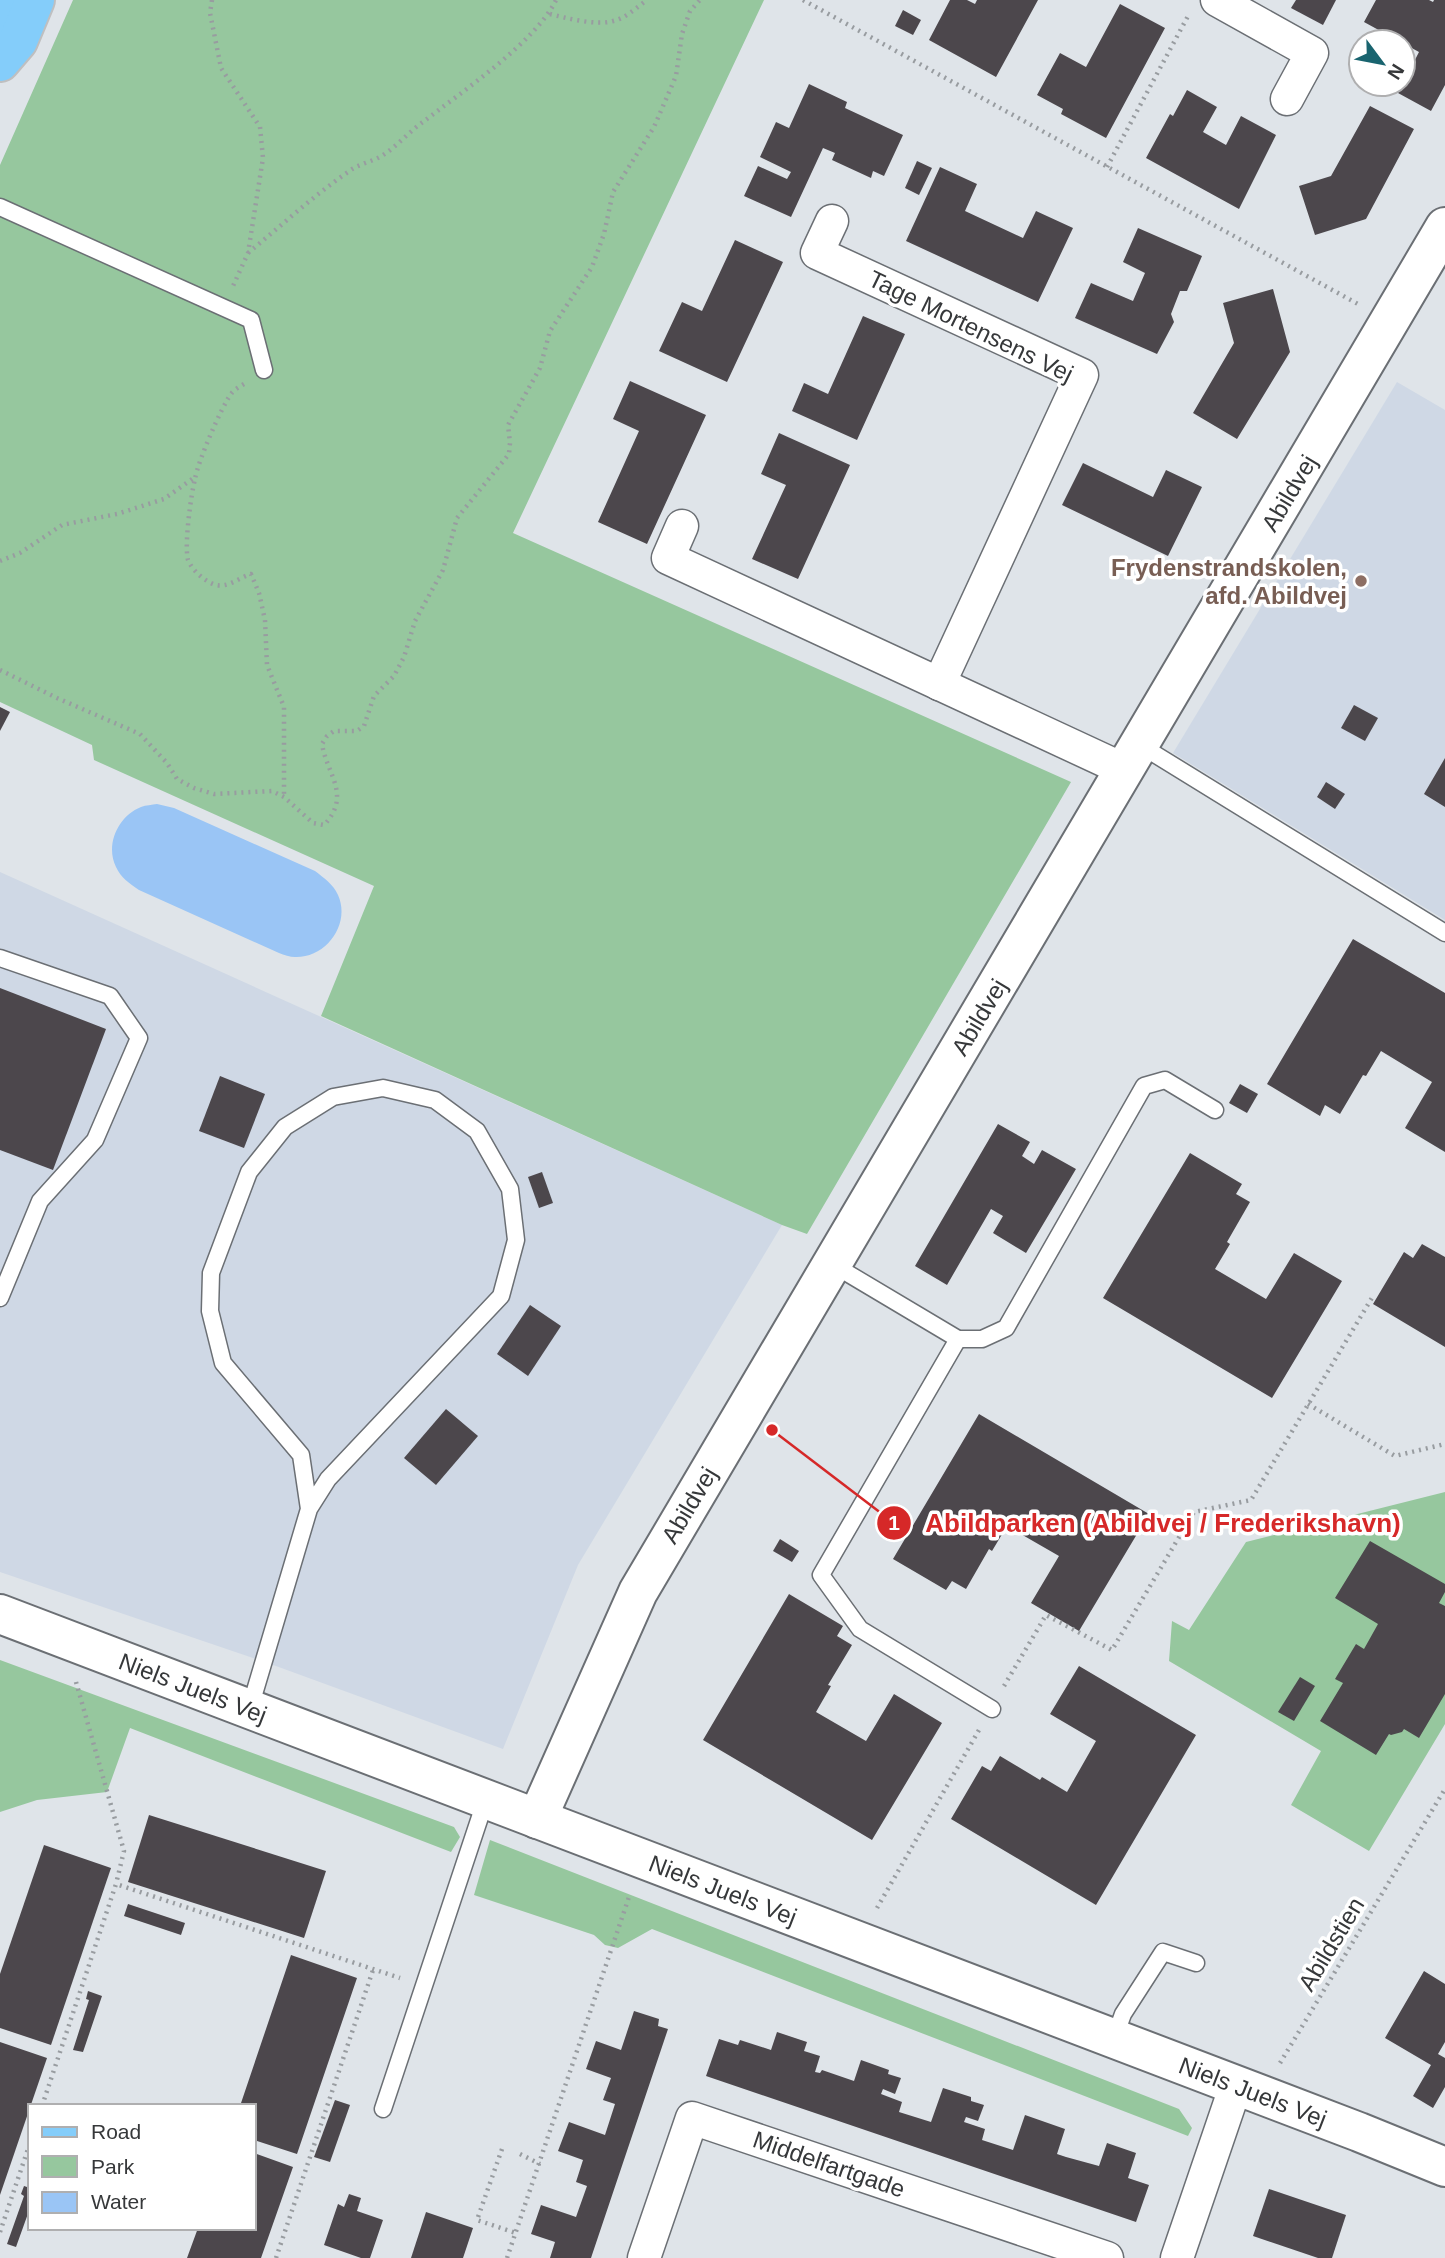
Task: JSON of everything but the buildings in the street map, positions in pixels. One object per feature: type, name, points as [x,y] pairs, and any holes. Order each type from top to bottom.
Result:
[{"type":"main road","points":[[0,14],[2,0]]},
{"type":"main road","points":[[0,62],[18,41],[35,0]]},
{"type":"street","points":[[1203,6],[1312,53],[1287,99]]},
{"type":"street","name":"Tage Mortensens Vej","points":[[832,221],[817,253],[1082,374],[939,684]]},
{"type":"street","name":"Abildvej","points":[[537,1819],[638,1592],[1445,227]]},
{"type":"street","points":[[682,526],[668,558],[939,684],[1132,757]]},
{"type":"street","name":"Niels Juels Vej","points":[[0,1614],[1445,2167]]},
{"type":"street","points":[[1177,2258],[1250,2091]]},
{"type":"street","name":"Middelfartgade","points":[[643,2258],[692,2118],[1107,2258]]},
{"type":"lane","points":[[0,207],[251,320],[264,370]]},
{"type":"lane","points":[[1132,757],[1445,933]]},
{"type":"lane","points":[[0,958],[110,996],[139,1038],[95,1140],[40,1201],[0,1298]]},
{"type":"lane","points":[[832,1264],[958,1339],[982,1339],[1006,1328],[1144,1086],[1165,1080],[1216,1110]]},
{"type":"lane","points":[[249,1711],[309,1509],[328,1479],[501,1296],[516,1240],[510,1189],[477,1131],[435,1100],[383,1088],[333,1097],[285,1127],[249,1172],[211,1273],[210,1311],[223,1363],[301,1455],[309,1509]]},
{"type":"lane","points":[[958,1339],[821,1575],[860,1629],[992,1709]]},
{"type":"lane","points":[[383,2109],[486,1799]]},
{"type":"lane","points":[[1114,2039],[1124,2014],[1163,1952],[1196,1963]]},
{"type":"path","points":[[212,0],[210,13],[220,68],[260,127],[264,158],[248,254],[223,307]]},
{"type":"path","points":[[248,254],[331,183],[387,152],[514,49],[550,14],[556,0]]},
{"type":"path","points":[[550,14],[571,20],[610,22],[629,14],[647,0]]},
{"type":"path","points":[[0,670],[140,734],[167,763],[177,779],[194,788],[214,794],[272,791],[284,797],[313,823],[324,825],[332,816],[337,798],[334,778],[322,744],[334,731],[357,731],[364,726],[374,696],[394,676],[404,657],[415,621],[443,570],[457,518],[509,454],[508,425],[540,368],[550,331],[592,267],[604,234],[614,192],[654,127],[676,76],[682,34],[690,11],[700,0]]},
{"type":"path","points":[[803,0],[1390,321]]},
{"type":"path","points":[[1107,167],[1203,6]]},
{"type":"path","points":[[264,370],[232,392],[213,431],[195,477],[187,539],[188,559],[208,582],[218,586],[251,573],[259,593],[265,621],[267,665],[284,707],[284,797]]},
{"type":"path","points":[[0,561],[20,553],[62,525],[117,514],[164,499],[195,477]]},
{"type":"path","points":[[857,1942],[1046,1615],[1112,1650],[1194,1512],[1251,1500],[1373,1296]]},
{"type":"path","points":[[1308,1404],[1395,1456],[1445,1444]]},
{"type":"path","points":[[43,2104],[116,1884],[124,1851],[63,1638]]},
{"type":"path","name":"Abildstien","points":[[1250,2091],[1279,2064],[1445,1789]]},
{"type":"path","points":[[507,2258],[641,1859]]},
{"type":"path","points":[[116,1884],[424,1986]]},
{"type":"path","points":[[276,2258],[373,1970]]},
{"type":"path","points":[[0,2232],[28,2149]]},
{"type":"path","points":[[502,2149],[477,2220],[516,2233]]},
{"type":"path","points":[[520,2154],[540,2164]]},
{"type":"shaded area","name":"Frydenstrandskolen, afd. Abildvej","points":[[1397,382],[1445,410],[1445,920],[1173,753]]},
{"type":"shaded area","points":[[0,872],[782,1225],[578,1565],[503,1749],[265,1662],[0,1572]]},
{"type":"green space","points":[[73,0],[764,0],[513,533],[1071,782],[807,1234],[321,1016],[374,886],[94,760],[92,745],[0,702],[0,165]]},
{"type":"green space","points":[[1445,1492],[1445,1724],[1369,1851],[1291,1805],[1321,1751],[1169,1661],[1172,1621],[1189,1630],[1246,1542]]},
{"type":"green space","points":[[0,1660],[454,1827],[460,1837],[451,1852],[130,1728],[107,1792],[37,1800],[0,1812]]},
{"type":"green space","points":[[490,1840],[1179,2109],[1192,2128],[1188,2136],[652,1929],[618,1948],[605,1945],[594,1935],[474,1895]]},
{"type":"water","points":[[157,804],[174,808],[315,871],[334,888],[341,906],[341,917],[333,937],[317,952],[306,956],[287,956],[139,890],[129,883],[118,871],[113,858],[116,832],[133,811]]},
{"type":"place","name":"Frydenstrandskolen, afd. Abildvej","points":[[1361,581]]},
{"type":"place","name":"Abildparken (Abildvej / Frederikshavn)","points":[[772,1430]]}]
